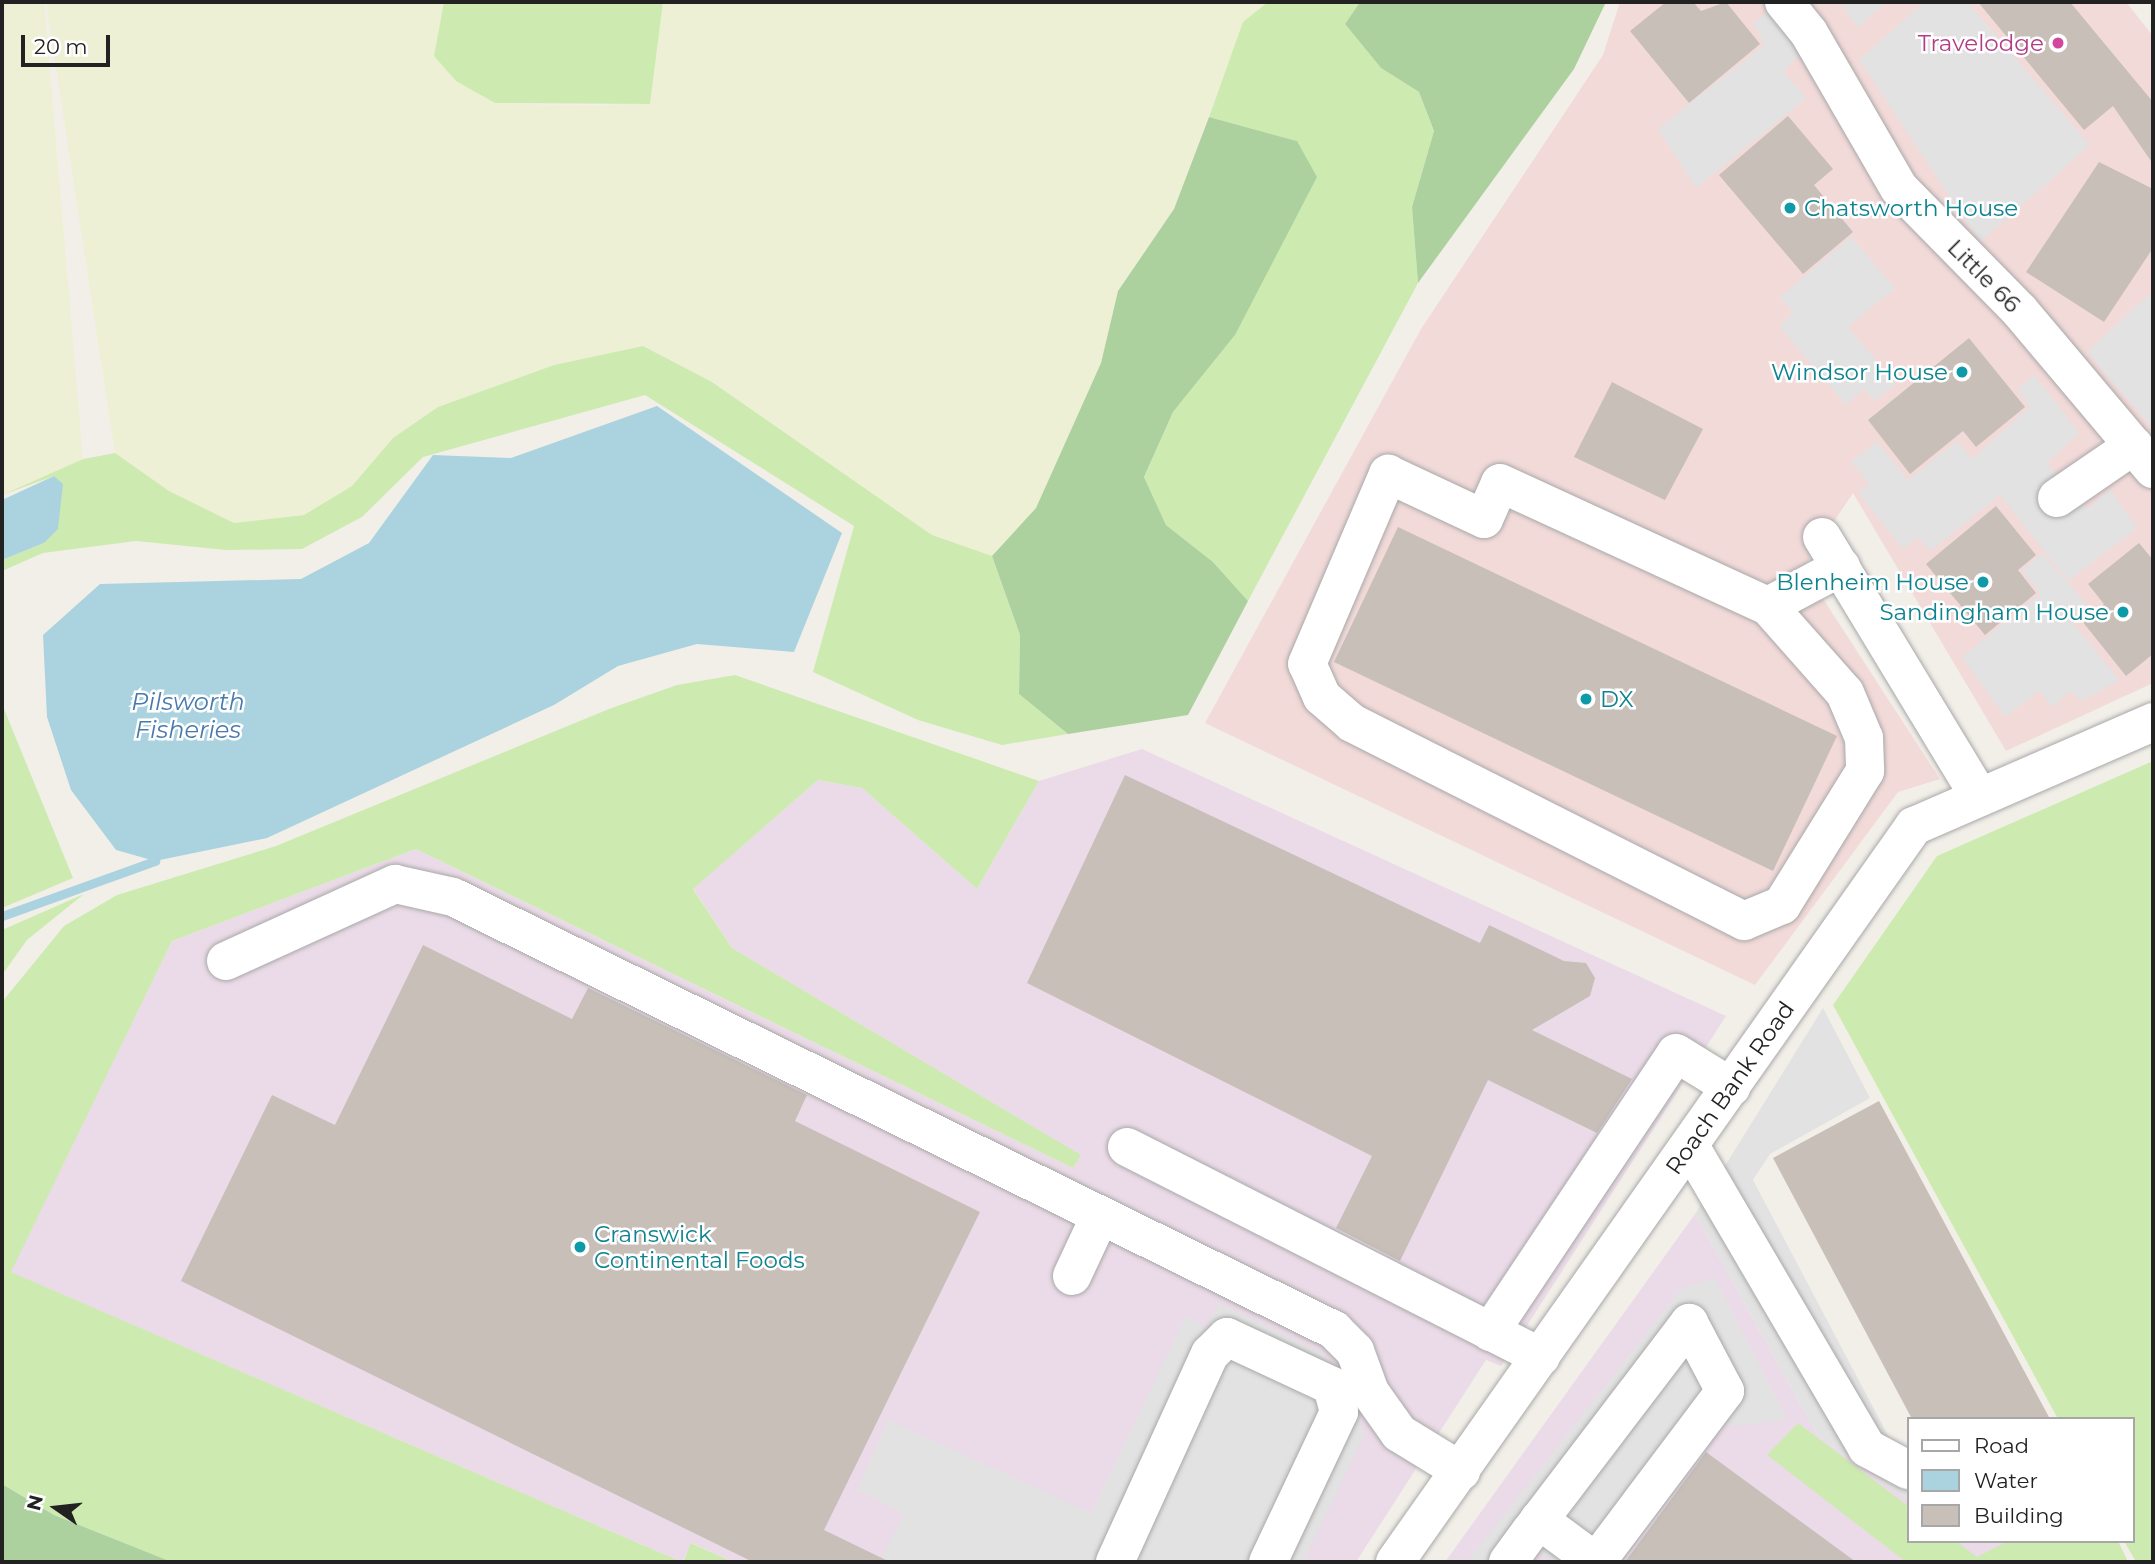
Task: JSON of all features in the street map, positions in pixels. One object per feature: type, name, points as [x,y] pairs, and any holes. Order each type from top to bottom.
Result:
[{"type":"street","name":"Little 66","points":[[1784,2],[1809,33],[1899,188],[2019,310],[2144,457]]},
{"type":"street","points":[[2057,498],[2144,457]]},
{"type":"street","points":[[1388,474],[1484,519],[1500,483],[1768,606],[1845,693],[1864,738],[1865,771],[1782,905],[1744,921],[1352,723],[1322,697],[1307,664],[1388,474]]},
{"type":"street","points":[[1768,606],[1831,552],[1979,796]]},
{"type":"street","name":"Roach Bank Road","points":[[1395,1562],[1914,826],[2153,722]]},
{"type":"street","points":[[226,961],[395,884],[420,886],[1334,1330],[1355,1351],[1370,1391],[1399,1433],[1461,1471]]},
{"type":"street","points":[[1490,1332],[1676,1054],[1731,1087]]},
{"type":"street","points":[[1689,1146],[1867,1448],[1906,1469]]},
{"type":"street","points":[[1127,1147],[1541,1357]]},
{"type":"street","points":[[1072,1276],[1100,1216]]},
{"type":"street","points":[[1508,1562],[1539,1520],[1689,1323],[1725,1391],[1596,1562],[1539,1520]]},
{"type":"street","points":[[1115,1562],[1210,1354],[1227,1337],[1332,1386],[1339,1412],[1268,1562]]},
{"type":"shaded area","points":[[1620,2],[2126,2],[2153,36],[2153,683],[2006,751],[1853,493],[1803,568],[1940,779],[1898,792],[1755,985],[1205,723],[1421,329],[1603,55]]},
{"type":"shaded area","points":[[1839,2],[1887,2],[1858,27]]},
{"type":"shaded area","points":[[1924,2],[1967,2],[2090,145],[1980,242],[1859,60]]},
{"type":"shaded area","points":[[1771,10],[1800,55],[1783,71],[1806,98],[1696,188],[1658,129],[1764,45],[1754,23]]},
{"type":"shaded area","points":[[1851,237],[1895,288],[1848,327],[1896,384],[1875,401],[1864,389],[1846,405],[1779,326],[1793,313],[1780,297]]},
{"type":"shaded area","points":[[2153,291],[2153,429],[2087,352]]},
{"type":"shaded area","points":[[2034,375],[2079,433],[2047,463],[2087,509],[2110,489],[2137,528],[2068,581],[2000,495],[1930,551],[1918,537],[1903,549],[1858,493],[1869,484],[1851,462],[1877,441],[1908,480],[1957,441],[1972,459],[2030,407],[2017,389]]},
{"type":"shaded area","points":[[2042,553],[2090,608],[2074,624],[2119,680],[2082,701],[2070,691],[2053,707],[2039,691],[2005,717],[1962,657],[2040,594],[2022,570]]},
{"type":"shaded area","points":[[1142,749],[1726,1016],[1501,1366],[1486,1360],[1356,1562],[733,1562],[692,1543],[682,1562],[10,1272],[172,941],[416,849],[1073,1168],[1080,1155],[732,948],[693,888],[818,780],[862,788],[977,889],[1039,781]]},
{"type":"shaded area","points":[[1823,1008],[1870,1098],[1770,1154],[1753,1180],[1902,1462],[1906,1460],[1906,1499],[1818,1436],[1695,1214]]},
{"type":"shaded area","points":[[1695,1214],[1818,1436],[1906,1499],[1906,1543],[2119,1543],[2128,1562],[1445,1562]]},
{"type":"shaded area","points":[[1715,1278],[1787,1420],[1702,1429],[1596,1562],[1557,1562],[1536,1551],[1528,1562],[1467,1562],[1682,1288]]},
{"type":"shaded area","points":[[1219,1303],[1324,1354],[1365,1434],[1303,1562],[880,1562],[904,1513],[857,1490],[888,1420],[1091,1513],[1186,1316],[1206,1327]]},
{"type":"green space","points":[[2,2],[44,2],[83,459],[2,495]]},
{"type":"green space","points":[[46,2],[444,2],[434,56],[495,103],[590,106],[650,103],[663,2],[1268,2],[1243,23],[1174,209],[1118,291],[1101,363],[1036,508],[992,556],[932,535],[712,382],[643,346],[554,365],[438,407],[393,438],[352,486],[304,515],[234,523],[169,491],[115,453]]},
{"type":"green space","points":[[444,2],[663,2],[650,104],[495,103],[456,81],[434,56]]},
{"type":"green space","points":[[1268,2],[1360,2],[1345,24],[1381,68],[1419,92],[1434,131],[1412,207],[1418,283],[1248,601],[1213,562],[1166,525],[1144,477],[1173,412],[1235,335],[1297,141],[1209,117],[1243,22]]},
{"type":"green space","points":[[1360,2],[1606,2],[1574,69],[1418,283],[1412,207],[1434,131],[1419,92],[1381,68],[1345,24]]},
{"type":"green space","points":[[1209,117],[1297,141],[1317,177],[1235,335],[1173,412],[1144,477],[1166,525],[1213,562],[1248,601],[1188,715],[1068,734],[1019,694],[1020,635],[992,556],[1036,508],[1101,363],[1118,291],[1174,209]]},
{"type":"green space","points":[[643,346],[712,382],[932,535],[992,556],[1020,635],[1019,694],[1068,734],[1002,745],[918,720],[813,672],[854,526],[645,395],[423,457],[362,517],[302,549],[226,550],[136,541],[43,553],[2,571],[2,560],[44,543],[54,476],[2,495],[83,459],[115,453],[169,491],[234,523],[304,515],[352,486],[393,438],[438,407],[554,365]]},
{"type":"green space","points":[[735,675],[1039,781],[977,889],[862,788],[818,780],[693,889],[732,948],[1081,1155],[1073,1168],[416,849],[172,941],[11,1272],[682,1562],[172,1562],[54,1515],[2,1484],[2,1002],[64,926],[117,895],[276,846],[609,709],[677,685]]},
{"type":"green space","points":[[2,704],[73,878],[2,908]]},
{"type":"green space","points":[[2153,761],[2153,1562],[2136,1562],[2125,1543],[2134,1543],[2134,1417],[2057,1417],[1833,1005],[1937,856]]},
{"type":"green space","points":[[84,894],[27,940],[2,975],[2,930]]},
{"type":"green space","points":[[1798,1423],[1906,1504],[1906,1543],[1959,1543],[1977,1557],[2004,1543],[2119,1543],[2128,1562],[1906,1562],[1767,1455]]},
{"type":"green space","points":[[2,1484],[54,1515],[172,1562],[2,1562]]},
{"type":"green space","points":[[691,1543],[733,1562],[683,1562]]},
{"type":"water","name":"Pilsworth Fisheries","points":[[657,406],[842,533],[794,652],[697,644],[618,666],[554,705],[267,838],[155,861],[116,850],[71,790],[47,717],[43,635],[100,584],[301,579],[369,543],[433,455],[511,458]]},
{"type":"water","points":[[54,476],[63,484],[58,529],[44,543],[2,560],[2,500]]},
{"type":"building","points":[[1666,2],[1693,2],[1701,11],[1726,2],[1760,44],[1689,103],[1630,31]]},
{"type":"building","name":"Travelodge","points":[[1978,2],[2070,2],[2153,102],[2153,164],[2113,106],[2084,130]]},
{"type":"building","name":"Chatsworth House","points":[[1788,116],[1833,169],[1814,185],[1853,232],[1803,274],[1719,175]]},
{"type":"building","points":[[2099,162],[2153,189],[2153,248],[2104,322],[2026,272]]},
{"type":"building","name":"Windsor House","points":[[1969,338],[2025,407],[1976,447],[1963,431],[1910,474],[1868,420]]},
{"type":"building","points":[[1612,382],[1703,429],[1665,500],[1574,457]]},
{"type":"building","name":"Blenheim House","points":[[1996,506],[2036,555],[2018,570],[2036,593],[1985,635],[1926,564]]},
{"type":"building","name":"DX","points":[[1398,527],[1837,736],[1773,871],[1334,662]]},
{"type":"building","name":"Sandingham House","points":[[2139,543],[2153,560],[2153,654],[2126,676],[2082,621],[2104,604],[2088,584]]},
{"type":"building","points":[[1125,775],[1480,943],[1489,925],[1564,961],[1586,963],[1595,978],[1590,996],[1532,1030],[1632,1079],[1597,1133],[1488,1080],[1400,1261],[1336,1228],[1372,1156],[1027,983]]},
{"type":"building","name":"Cranswick Continental Foods","points":[[423,945],[572,1019],[588,988],[807,1095],[795,1121],[980,1212],[824,1530],[890,1562],[753,1562],[181,1281],[272,1095],[335,1125]]},
{"type":"building","points":[[1879,1101],[2049,1417],[1911,1417],[1773,1158]]},
{"type":"building","points":[[1706,1452],[1856,1562],[1625,1562]]},
{"type":"waterway","points":[[2,916],[155,861]]},
{"type":"place","name":"Travelodge","points":[[2058,43]]},
{"type":"place","name":"Chatsworth House","points":[[1790,208]]},
{"type":"place","name":"Windsor House","points":[[1962,372]]},
{"type":"place","name":"Blenheim House","points":[[1983,582]]},
{"type":"place","name":"Sandingham House","points":[[2123,612]]},
{"type":"place","name":"DX","points":[[1586,699]]},
{"type":"place","name":"Cranswick Continental Foods","points":[[580,1247]]}]
